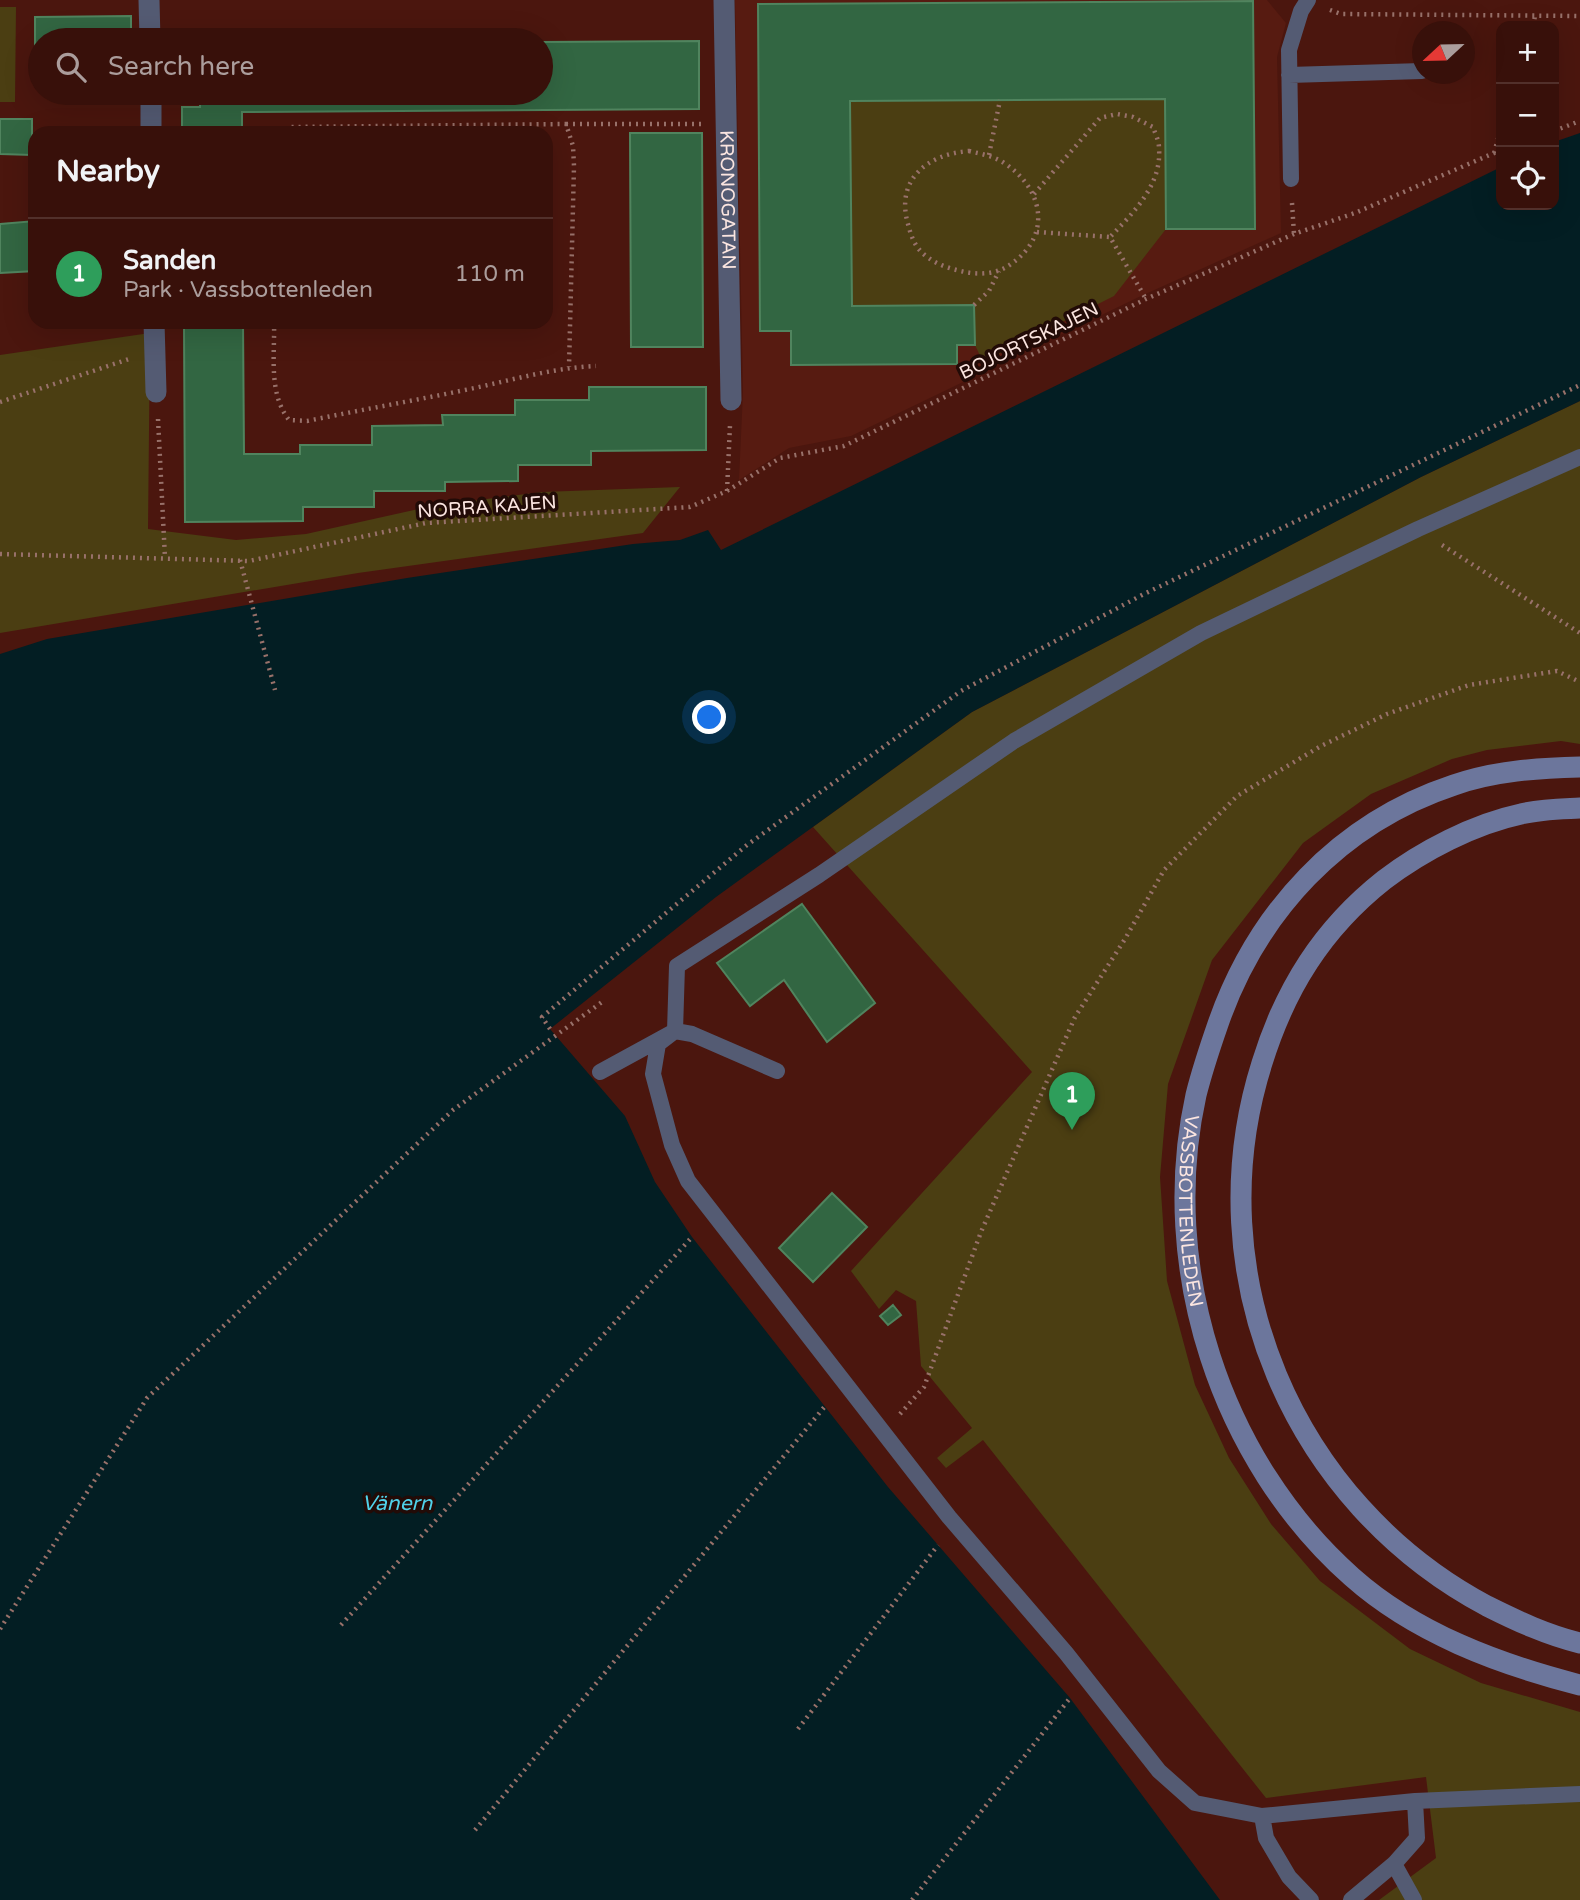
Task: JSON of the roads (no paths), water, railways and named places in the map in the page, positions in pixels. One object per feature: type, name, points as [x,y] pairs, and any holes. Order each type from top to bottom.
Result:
[{"type":"main road","name":"VASSBOTTENLEDEN","points":[[1580,767],[1537,768],[1486,777],[1424,796],[1393,812],[1329,856],[1303,881],[1277,910],[1238,973],[1196,1094],[1186,1177],[1186,1227],[1203,1329],[1215,1370],[1247,1445],[1296,1519],[1351,1576],[1410,1621],[1430,1632],[1514,1666],[1580,1685]]},
{"type":"main road","points":[[1580,808],[1520,814],[1446,841],[1401,867],[1363,897],[1328,934],[1296,978],[1272,1030],[1254,1086],[1244,1141],[1240,1200],[1244,1258],[1256,1317],[1273,1368],[1298,1421],[1326,1466],[1366,1515],[1409,1555],[1456,1589],[1554,1637],[1580,1643]]},
{"type":"street","points":[[149,0],[150,28]]},
{"type":"street","name":"KRONOGATAN","points":[[724,0],[731,400]]},
{"type":"street","points":[[150,105],[151,126]]},
{"type":"street","points":[[154,329],[156,392]]},
{"type":"lane","points":[[1291,179],[1289,50],[1301,11],[1308,0]]},
{"type":"lane","points":[[1289,75],[1412,71]]},
{"type":"lane","points":[[675,1031],[677,966],[819,875],[1014,740],[1200,633],[1418,529],[1580,457]]},
{"type":"lane","points":[[675,1031],[658,1044],[653,1074],[672,1146],[688,1181],[949,1517],[1066,1653],[1159,1771],[1195,1803],[1262,1816],[1415,1801],[1580,1794]]},
{"type":"lane","points":[[600,1072],[675,1031],[692,1034],[777,1071]]},
{"type":"lane","points":[[1351,1900],[1394,1864],[1417,1838],[1415,1801]]},
{"type":"lane","points":[[1262,1816],[1266,1838],[1271,1848],[1289,1877],[1311,1900]]},
{"type":"lane","points":[[1394,1864],[1414,1900]]},
{"type":"water","name":"Vänern","points":[[1580,133],[1580,401],[1421,477],[972,712],[716,897],[550,1029],[625,1116],[655,1182],[692,1237],[888,1487],[1070,1698],[1220,1900],[0,1900],[0,654],[47,639],[407,578],[633,544],[680,540],[708,530],[721,550],[1496,169],[1496,210],[1559,210],[1559,140]]},
{"type":"place","name":"Sanden","points":[[1072,1130]]}]
